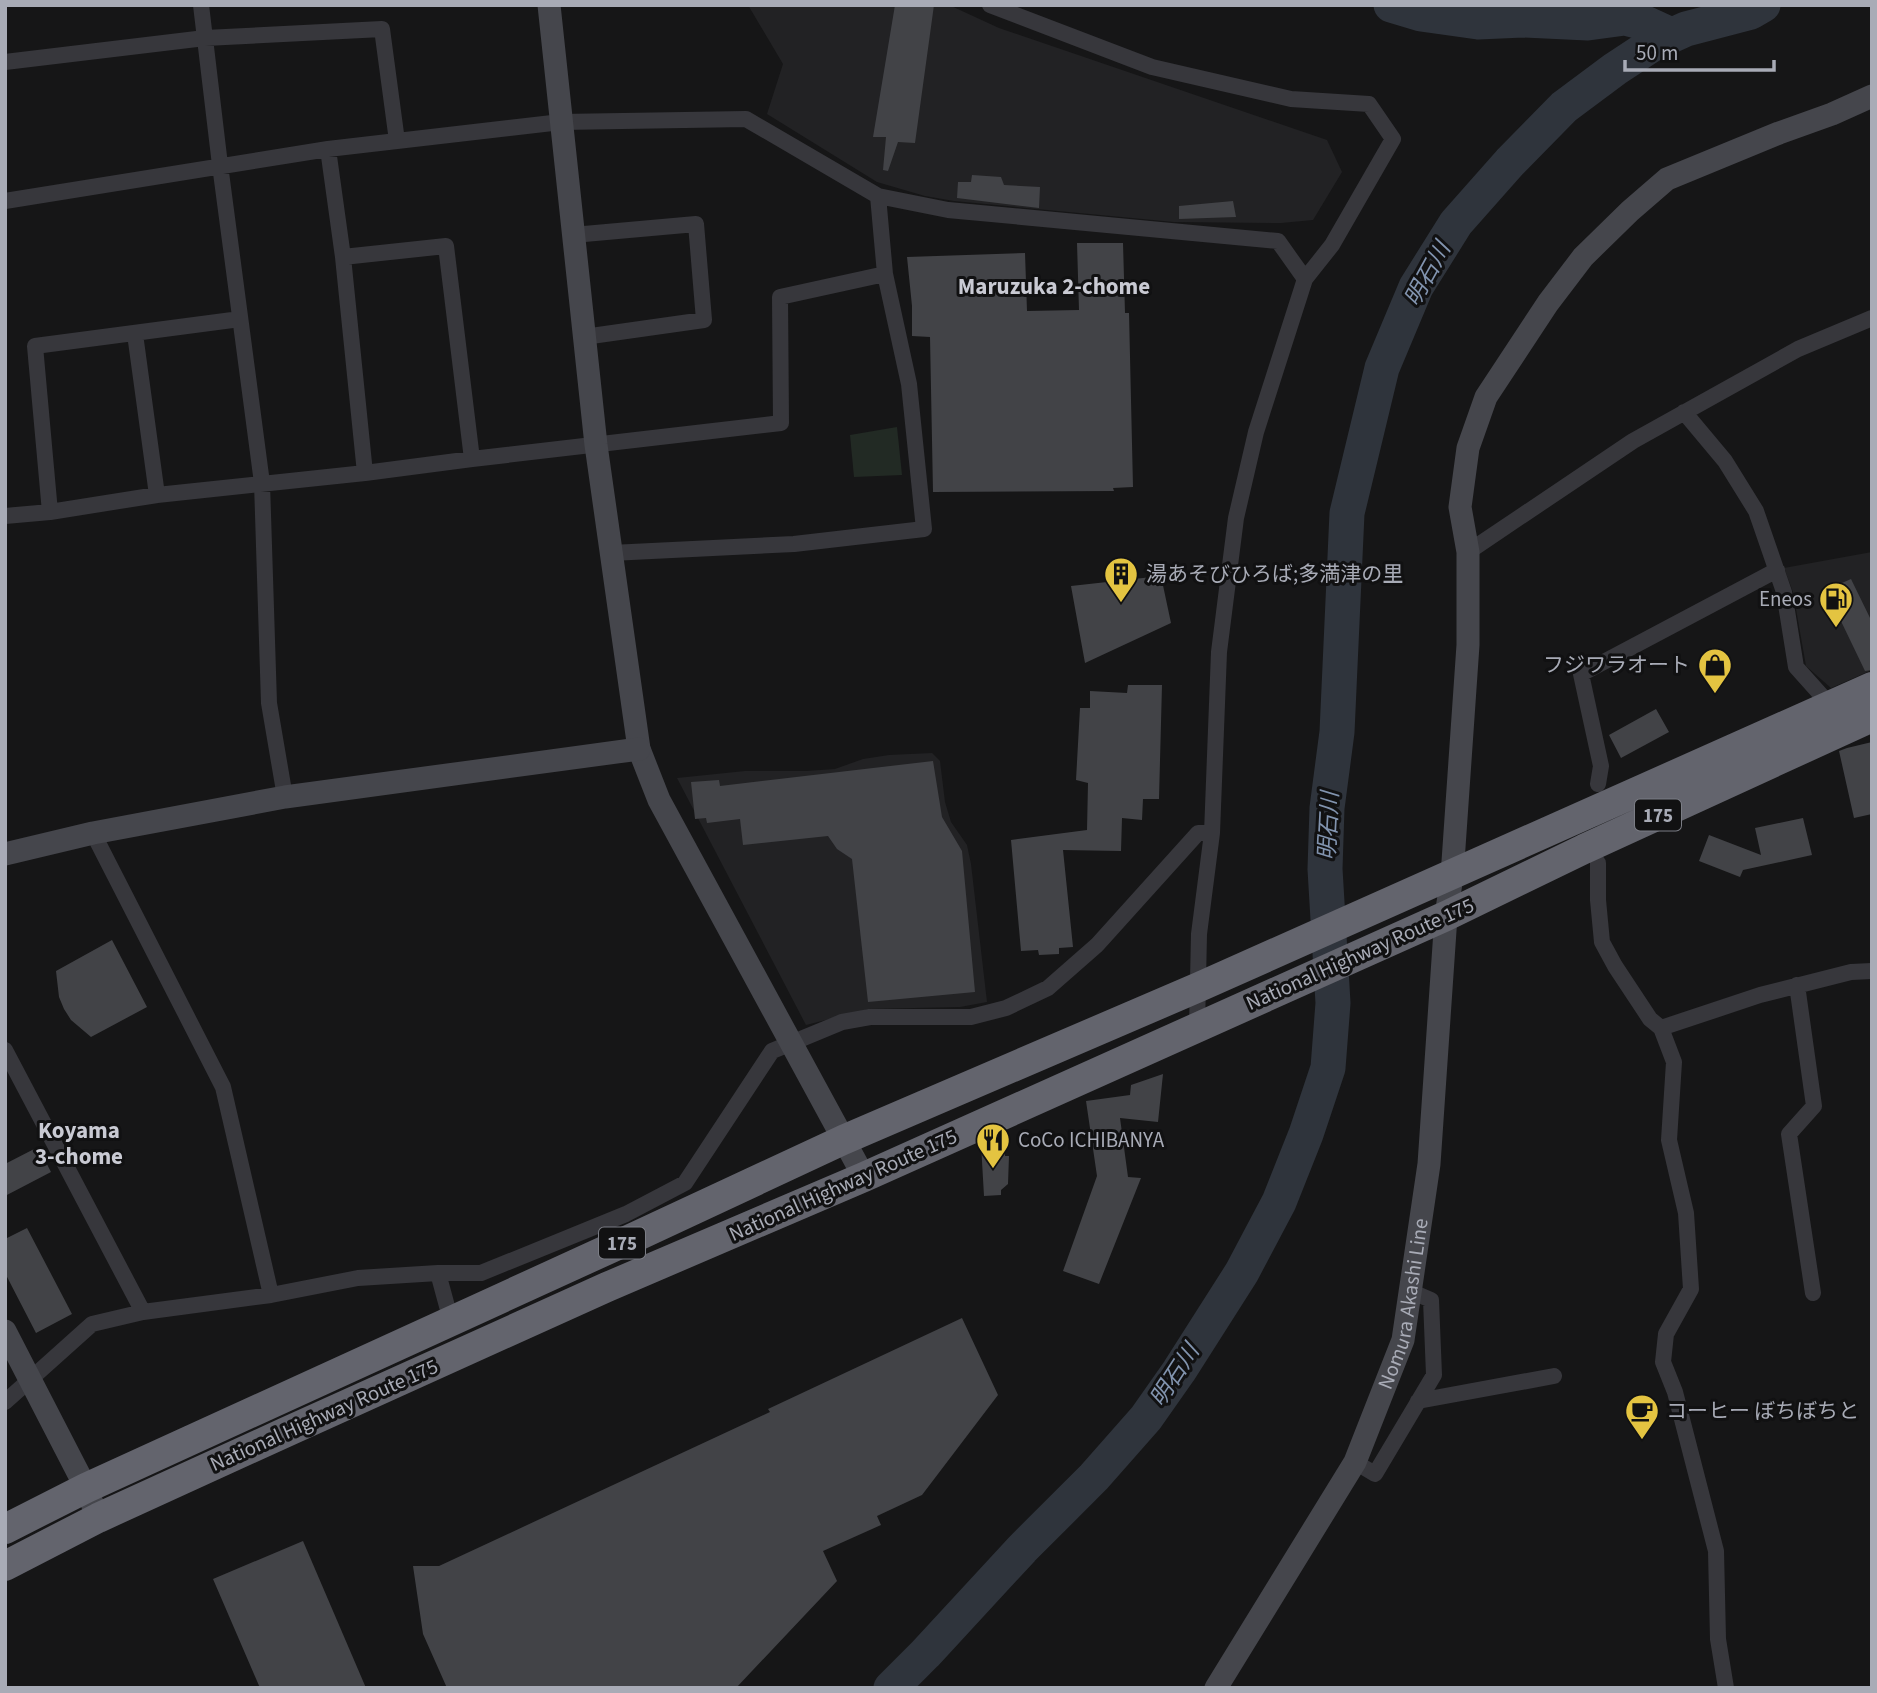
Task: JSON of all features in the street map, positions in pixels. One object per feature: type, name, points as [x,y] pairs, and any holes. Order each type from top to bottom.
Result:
[{"type":"highway","name":"National Highway Route 175","points":[[5,1529],[86,1488],[451,1321],[631,1226],[844,1140],[1199,987],[1872,687]]},
{"type":"highway","name":"National Highway Route 175","points":[[5,1566],[98,1518],[607,1287],[863,1177],[1404,935],[1872,717]]},
{"type":"street","points":[[201,5],[262,483],[269,703],[285,797]]},
{"type":"street","points":[[549,5],[596,445],[639,749],[659,800],[863,1177]]},
{"type":"street","points":[[990,5],[1152,67],[1291,99],[1369,104],[1393,139],[1332,245],[1305,279],[1256,432],[1236,518],[1219,652],[1212,833],[1199,934],[1197,1028]]},
{"type":"street","points":[[5,62],[205,38],[382,29],[397,141]]},
{"type":"street","name":"Nomura Akashi Line","points":[[1216,1688],[1355,1462],[1403,1340],[1429,1164],[1468,645],[1468,552],[1460,507],[1468,448],[1486,397],[1548,303],[1583,257],[1667,179],[1872,96]]},
{"type":"street","points":[[5,201],[328,149],[561,121],[746,119],[878,196],[948,210],[1278,241],[1305,279]]},
{"type":"street","points":[[328,149],[343,257],[365,474]]},
{"type":"street","points":[[611,553],[794,544],[924,529],[909,384],[885,274],[878,196]]},
{"type":"street","points":[[573,236],[696,225],[704,320],[584,337]]},
{"type":"street","points":[[343,257],[446,246],[472,459]]},
{"type":"street","points":[[5,516],[50,512],[157,495],[365,474],[781,423],[780,297],[885,274]]},
{"type":"street","points":[[50,512],[35,346],[240,318]]},
{"type":"street","points":[[1468,552],[1633,441],[1798,349],[1872,318]]},
{"type":"street","points":[[135,334],[157,495]]},
{"type":"street","points":[[1684,412],[1724,461],[1756,511],[1784,592],[1796,667],[1830,705]]},
{"type":"street","points":[[1598,784],[1601,766],[1581,674],[1777,570]]},
{"type":"street","points":[[5,854],[93,833],[285,797],[639,749]]},
{"type":"street","points":[[93,833],[223,1087],[271,1295]]},
{"type":"street","points":[[5,1402],[92,1324],[143,1312],[271,1295],[358,1278],[481,1273],[631,1226],[685,1183],[772,1051],[842,1022],[870,1017],[971,1017],[1006,1008],[1048,988],[1097,946],[1198,833],[1212,833]]},
{"type":"street","points":[[1598,863],[1602,942],[1650,1018],[1661,1028],[1674,1062],[1670,1140],[1686,1213],[1691,1289],[1666,1334],[1663,1362],[1675,1392],[1716,1551],[1718,1639],[1726,1688]]},
{"type":"street","points":[[1661,1028],[1797,985],[1851,972],[1872,971]]},
{"type":"street","points":[[1797,985],[1814,1106],[1789,1134],[1813,1293]]},
{"type":"street","points":[[5,1049],[143,1312]]},
{"type":"street","points":[[438,1273],[451,1321]]},
{"type":"street","points":[[1355,1462],[1375,1474],[1434,1375],[1431,1300],[1410,1291]]},
{"type":"street","points":[[5,1331],[86,1488],[98,1518]]},
{"type":"street","points":[[1419,1401],[1554,1376]]},
{"type":"shaded area","points":[[748,5],[949,5],[999,28],[1327,140],[1342,172],[1313,220],[1281,223],[1174,222],[925,196],[877,182],[767,114],[783,64]]},
{"type":"shaded area","points":[[897,427],[902,475],[854,477],[850,435]]},
{"type":"shaded area","name":"Eneos","points":[[1872,552],[1872,670],[1831,688],[1806,666],[1793,592],[1784,568]]},
{"type":"shaded area","points":[[932,753],[940,761],[945,802],[951,822],[967,845],[987,1002],[960,1007],[869,1009],[806,1025],[677,778],[745,771],[835,769],[863,759]]},
{"type":"building","points":[[895,5],[934,5],[915,143],[898,142],[888,171],[883,170],[886,137],[873,137]]},
{"type":"building","points":[[972,175],[1001,177],[1004,185],[1040,187],[1039,208],[957,198],[958,182],[971,182]]},
{"type":"building","points":[[1233,201],[1236,217],[1179,219],[1179,206]]},
{"type":"building","points":[[1077,243],[1123,243],[1125,313],[1129,313],[1133,487],[1113,488],[1114,491],[933,492],[930,337],[912,336],[907,257],[1025,253],[1027,311],[1079,310]]},
{"type":"building","name":"湯あそびひろば;多満津の里","points":[[1161,576],[1171,623],[1085,663],[1071,586]]},
{"type":"building","points":[[1851,579],[1872,622],[1872,670],[1865,671],[1826,590]]},
{"type":"building","points":[[1128,685],[1162,685],[1159,799],[1143,799],[1142,820],[1122,818],[1121,851],[1063,850],[1073,947],[1059,948],[1059,954],[1039,955],[1038,950],[1021,951],[1011,840],[1087,830],[1088,783],[1076,780],[1080,708],[1090,708],[1090,691],[1127,693]]},
{"type":"building","points":[[1656,709],[1669,732],[1621,758],[1609,735]]},
{"type":"building","points":[[1872,742],[1872,814],[1854,818],[1839,751]]},
{"type":"building","points":[[933,761],[942,817],[962,851],[975,992],[868,1002],[852,859],[837,849],[828,836],[743,845],[740,819],[707,823],[706,818],[695,819],[691,782],[719,780],[720,786]]},
{"type":"building","points":[[1803,818],[1812,855],[1743,870],[1740,877],[1699,861],[1709,835],[1761,855],[1755,828]]},
{"type":"building","points":[[112,940],[147,1007],[91,1037],[71,1020],[64,1009],[59,997],[56,971]]},
{"type":"building","points":[[1163,1074],[1158,1122],[1120,1118],[1128,1177],[1141,1178],[1099,1284],[1063,1271],[1097,1176],[1086,1101],[1130,1095],[1131,1085]]},
{"type":"building","points":[[1001,1135],[1001,1143],[1005,1143],[1005,1156],[1009,1156],[1008,1184],[1001,1190],[1001,1195],[984,1196],[981,1144]]},
{"type":"building","points":[[38,1147],[51,1172],[5,1196],[5,1164]]},
{"type":"building","points":[[27,1228],[72,1314],[36,1333],[5,1273],[5,1239]]},
{"type":"building","points":[[962,1318],[998,1395],[922,1495],[877,1516],[881,1525],[823,1551],[837,1581],[736,1688],[447,1688],[423,1634],[413,1566],[439,1566],[770,1412],[768,1409]]},
{"type":"building","points":[[303,1541],[366,1688],[260,1688],[213,1579]]},
{"type":"waterway","points":[[1391,5],[1421,14],[1478,22],[1523,20],[1588,23],[1625,18],[1645,23],[1671,35]]},
{"type":"waterway","name":"明石川","points":[[891,1688],[1094,1477],[1146,1418],[1242,1272],[1279,1202],[1306,1134],[1328,1068],[1333,1003],[1325,869],[1327,808],[1337,732],[1347,513],[1382,368],[1416,287],[1456,223],[1564,107],[1653,44],[1686,29],[1751,12],[1763,5]]},
{"type":"place","name":"湯あそびひろば;多満津の里","points":[[1121,604]]},
{"type":"place","name":"Eneos","points":[[1836,629]]},
{"type":"place","name":"フジワラオート","points":[[1715,695]]},
{"type":"place","name":"CoCo ICHIBANYA","points":[[993,1170]]},
{"type":"place","name":"コーヒー ぼちぼちと","points":[[1642,1441]]},
{"type":"district","name":"Maruzuka 2-chome","points":[[1054,286]]},
{"type":"district","name":"Koyama 3-chome","points":[[79,1143]]}]
